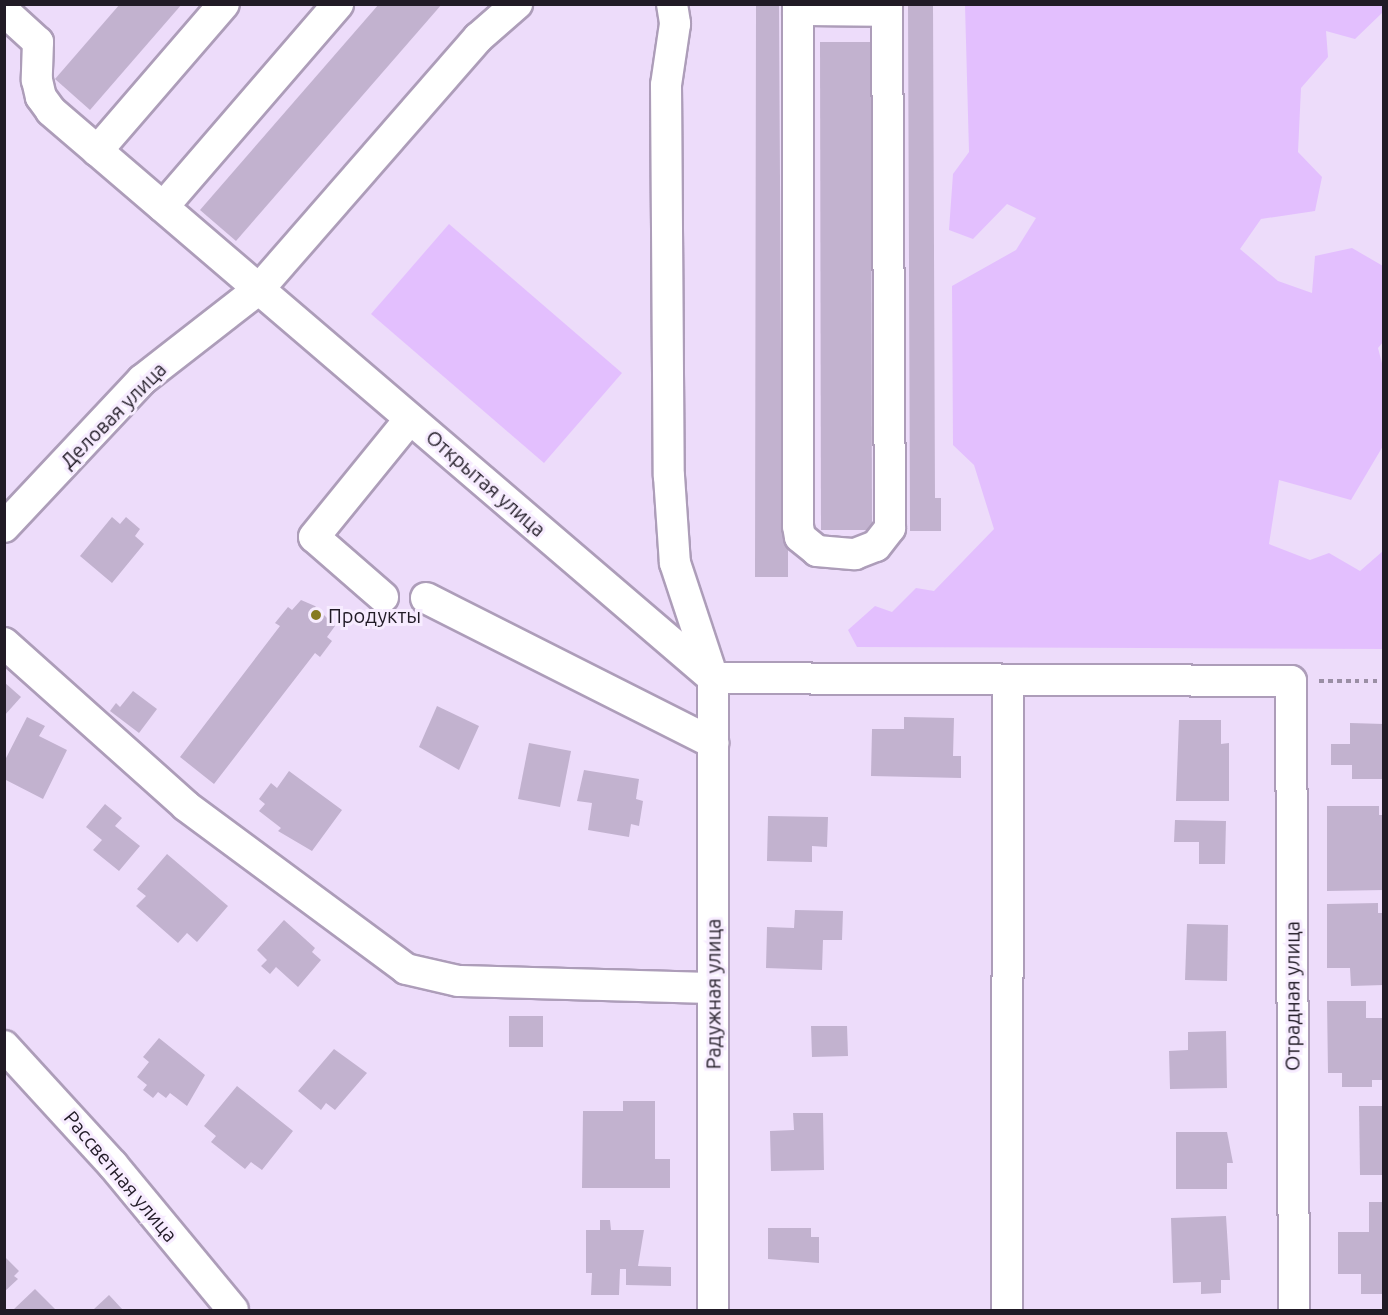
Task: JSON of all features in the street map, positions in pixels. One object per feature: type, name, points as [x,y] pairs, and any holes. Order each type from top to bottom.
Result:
[{"type":"street","points":[[97,151],[224,4]]},
{"type":"street","points":[[164,207],[338,4]]},
{"type":"street","name":"Деловая улица","points":[[4,527],[142,380],[259,289],[478,38],[517,4]]},
{"type":"street","name":"Радужная улица","points":[[672,4],[675,24],[666,85],[669,476],[675,563],[713,678],[713,1311]]},
{"type":"street","points":[[798,7],[887,8],[890,528],[876,546],[855,554],[817,550],[800,537],[798,526],[798,7]]},
{"type":"street","name":"Открытая улица","points":[[4,11],[38,42],[41,97],[51,111],[713,678]]},
{"type":"street","points":[[382,597],[314,537],[411,419]]},
{"type":"street","points":[[426,598],[713,743]]},
{"type":"street","points":[[4,643],[186,806],[406,969],[458,981],[713,988]]},
{"type":"street","points":[[713,678],[1291,681]]},
{"type":"street","points":[[1007,1311],[1008,680]]},
{"type":"street","name":"Отрадная улица","points":[[1291,681],[1294,1311]]},
{"type":"street","name":"Рассветная улица","points":[[4,1046],[113,1165],[233,1311]]},
{"type":"path","points":[[1291,681],[1383,681]]},
{"type":"shaded area","points":[[965,5],[1383,5],[1383,12],[1355,39],[1326,31],[1328,57],[1301,88],[1298,152],[1322,177],[1315,211],[1261,219],[1240,249],[1278,281],[1312,293],[1315,256],[1352,248],[1383,266],[1383,342],[1378,348],[1383,367],[1383,446],[1351,500],[1279,480],[1269,544],[1310,560],[1329,553],[1360,571],[1383,551],[1383,649],[857,647],[848,630],[875,606],[892,612],[916,588],[934,591],[994,529],[974,465],[953,445],[952,286],[1016,250],[1036,218],[1007,204],[973,239],[949,230],[953,174],[969,152]]},
{"type":"shaded area","points":[[449,224],[622,373],[544,463],[371,314]]},
{"type":"building","points":[[120,4],[182,4],[90,110],[55,79]]},
{"type":"building","points":[[379,4],[442,4],[236,241],[200,210]]},
{"type":"building","points":[[756,4],[779,4],[782,527],[788,527],[788,577],[755,577]]},
{"type":"building","points":[[908,4],[933,4],[935,498],[941,498],[941,531],[910,531]]},
{"type":"building","points":[[820,42],[871,42],[872,530],[821,530]]},
{"type":"building","points":[[112,517],[120,524],[126,517],[140,529],[135,536],[144,544],[112,583],[80,556]]},
{"type":"building","points":[[301,600],[315,606],[335,626],[327,637],[332,641],[320,657],[315,653],[214,784],[180,757],[280,626],[275,623],[288,607],[292,610]]},
{"type":"building","points":[[4,682],[21,697],[4,716]]},
{"type":"building","points":[[133,691],[157,709],[139,733],[110,711],[116,703],[120,707]]},
{"type":"building","points":[[437,706],[479,726],[459,770],[419,747]]},
{"type":"building","points":[[27,717],[45,726],[39,736],[67,750],[43,799],[4,779],[4,762]]},
{"type":"building","points":[[904,717],[954,718],[953,756],[961,756],[961,778],[871,776],[872,729],[904,729]]},
{"type":"building","points":[[1179,720],[1221,720],[1221,744],[1229,743],[1229,801],[1176,801]]},
{"type":"building","points":[[1350,723],[1384,724],[1384,779],[1352,779],[1352,765],[1331,765],[1331,744],[1350,744]]},
{"type":"building","points":[[529,743],[571,751],[560,807],[518,799]]},
{"type":"building","points":[[584,770],[639,779],[636,799],[643,801],[639,826],[631,824],[629,837],[588,830],[592,803],[577,801]]},
{"type":"building","points":[[289,771],[342,810],[312,851],[278,831],[281,828],[259,811],[265,804],[259,799],[271,783],[277,788]]},
{"type":"building","points":[[105,804],[122,818],[115,826],[140,846],[119,871],[93,850],[102,840],[86,827]]},
{"type":"building","points":[[1327,806],[1379,806],[1379,815],[1384,815],[1384,890],[1327,891]]},
{"type":"building","points":[[768,816],[828,817],[827,847],[812,846],[812,862],[767,861]]},
{"type":"building","points":[[1175,820],[1226,821],[1225,864],[1199,864],[1199,842],[1174,842]]},
{"type":"building","points":[[167,854],[228,906],[197,942],[187,933],[178,943],[136,906],[146,896],[137,889]]},
{"type":"building","points":[[1378,903],[1378,913],[1384,913],[1384,985],[1351,986],[1350,968],[1327,968],[1327,904]]},
{"type":"building","points":[[795,910],[843,911],[842,940],[823,940],[822,970],[766,968],[767,927],[794,928]]},
{"type":"building","points":[[284,920],[315,948],[312,952],[321,960],[298,987],[276,967],[270,974],[261,966],[267,960],[257,950]]},
{"type":"building","points":[[1187,924],[1228,925],[1227,981],[1185,980]]},
{"type":"building","points":[[1327,1001],[1366,1001],[1366,1018],[1384,1018],[1384,1080],[1372,1080],[1372,1087],[1342,1087],[1342,1073],[1328,1073]]},
{"type":"building","points":[[509,1016],[543,1016],[543,1047],[509,1047]]},
{"type":"building","points":[[811,1026],[847,1026],[848,1056],[812,1057]]},
{"type":"building","points":[[1226,1031],[1227,1088],[1170,1089],[1169,1051],[1188,1050],[1188,1032]]},
{"type":"building","points":[[159,1038],[205,1075],[187,1106],[170,1093],[166,1098],[158,1092],[153,1098],[143,1090],[147,1085],[137,1077],[149,1062],[143,1057]]},
{"type":"building","points":[[334,1049],[367,1073],[335,1110],[326,1103],[321,1110],[298,1091]]},
{"type":"building","points":[[237,1086],[293,1131],[262,1170],[251,1162],[245,1169],[211,1142],[216,1136],[204,1126]]},
{"type":"building","points":[[623,1101],[655,1101],[655,1159],[670,1159],[670,1188],[582,1188],[583,1111],[623,1111]]},
{"type":"building","points":[[1359,1106],[1384,1106],[1384,1175],[1360,1175]]},
{"type":"building","points":[[793,1113],[823,1113],[824,1170],[771,1171],[770,1131],[794,1130]]},
{"type":"building","points":[[1176,1132],[1227,1132],[1233,1163],[1227,1163],[1227,1189],[1176,1189]]},
{"type":"building","points":[[1369,1202],[1384,1202],[1384,1294],[1361,1294],[1361,1274],[1338,1274],[1338,1232],[1369,1232]]},
{"type":"building","points":[[1226,1216],[1230,1280],[1221,1280],[1221,1293],[1201,1294],[1201,1282],[1173,1283],[1171,1218]]},
{"type":"building","points":[[600,1220],[610,1220],[611,1230],[644,1230],[638,1266],[671,1267],[671,1286],[626,1285],[626,1269],[620,1269],[619,1295],[591,1295],[592,1273],[586,1273],[586,1230],[600,1230]]},
{"type":"building","points":[[768,1228],[811,1228],[811,1237],[819,1237],[819,1263],[768,1259]]},
{"type":"building","points":[[4,1256],[19,1271],[14,1276],[18,1279],[4,1292]]},
{"type":"building","points":[[35,1289],[56,1310],[13,1310]]},
{"type":"building","points":[[109,1295],[123,1310],[93,1310]]},
{"type":"place","name":"Продукты","points":[[316,615]]}]
